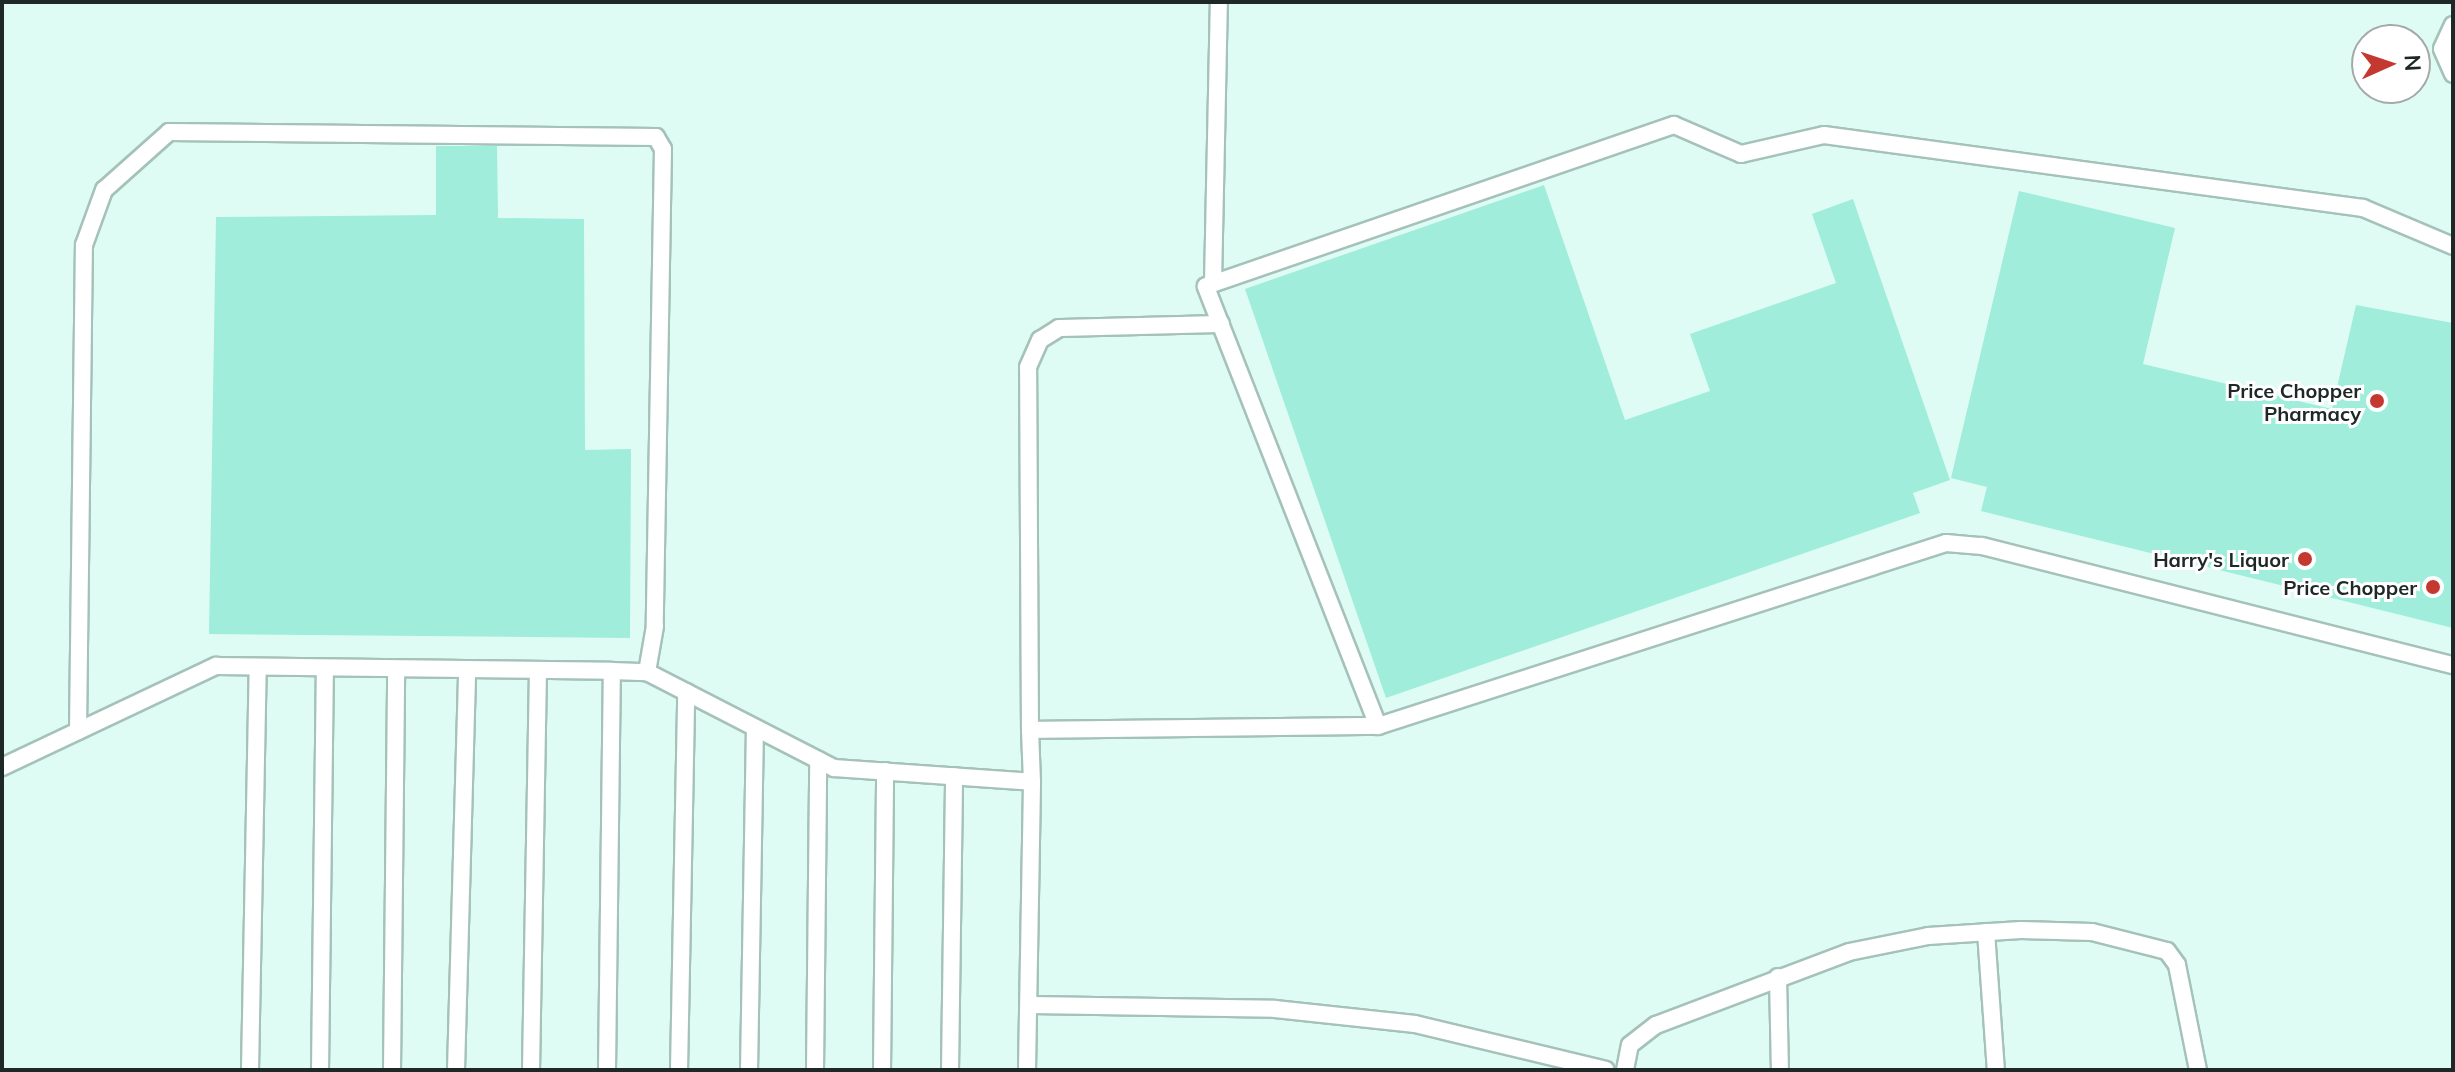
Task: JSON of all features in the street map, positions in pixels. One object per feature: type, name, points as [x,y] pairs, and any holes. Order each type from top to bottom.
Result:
[{"type":"lane","points":[[1213,283],[1219,2]]},
{"type":"lane","points":[[2453,25],[2442,49],[2453,74]]},
{"type":"lane","points":[[1378,726],[1206,286],[1674,125],[1741,154],[1824,135],[2363,208],[2453,246]]},
{"type":"lane","points":[[78,731],[84,245],[104,190],[169,132],[656,137],[663,149],[656,594],[647,672]]},
{"type":"lane","points":[[1027,1070],[1031,1005],[1032,782],[1028,367],[1040,340],[1059,328],[1221,324]]},
{"type":"lane","points":[[1030,730],[1378,726],[1946,543],[1982,546],[2453,665]]},
{"type":"lane","points":[[2,767],[216,666],[612,671],[647,672],[834,768],[1032,782]]},
{"type":"lane","points":[[250,1070],[258,667]]},
{"type":"lane","points":[[320,1070],[325,668]]},
{"type":"lane","points":[[392,1070],[396,669]]},
{"type":"lane","points":[[456,1070],[467,669]]},
{"type":"lane","points":[[531,1070],[538,670]]},
{"type":"lane","points":[[607,1070],[612,671]]},
{"type":"lane","points":[[679,1070],[686,692]]},
{"type":"lane","points":[[749,1070],[755,728]]},
{"type":"lane","points":[[815,1070],[818,760]]},
{"type":"lane","points":[[882,1070],[885,771]]},
{"type":"lane","points":[[950,1070],[954,776]]},
{"type":"lane","points":[[1986,932],[1996,1070]]},
{"type":"lane","points":[[1625,1070],[1630,1045],[1656,1025],[1849,952],[1986,932],[2092,932],[2167,951],[2177,965],[2198,1070]]},
{"type":"lane","points":[[1778,977],[1780,1070]]},
{"type":"lane","points":[[1031,1005],[1275,1009],[1415,1024],[1606,1070]]},
{"type":"building","points":[[436,146],[497,146],[498,218],[584,219],[585,450],[631,449],[630,638],[209,634],[216,217],[436,215]]},
{"type":"building","points":[[1544,185],[1625,420],[1710,391],[1690,334],[1836,283],[1812,214],[1853,199],[1950,480],[1913,493],[1920,513],[1386,698],[1245,289]]},
{"type":"building","points":[[2019,191],[2175,228],[2143,364],[2332,409],[2356,305],[2453,323],[2453,628],[1981,511],[1987,487],[1951,478]]},
{"type":"place","name":"Price Chopper Pharmacy","points":[[2377,401]]},
{"type":"place","name":"Harry's Liquor","points":[[2305,559]]},
{"type":"place","name":"Price Chopper","points":[[2433,587]]}]
